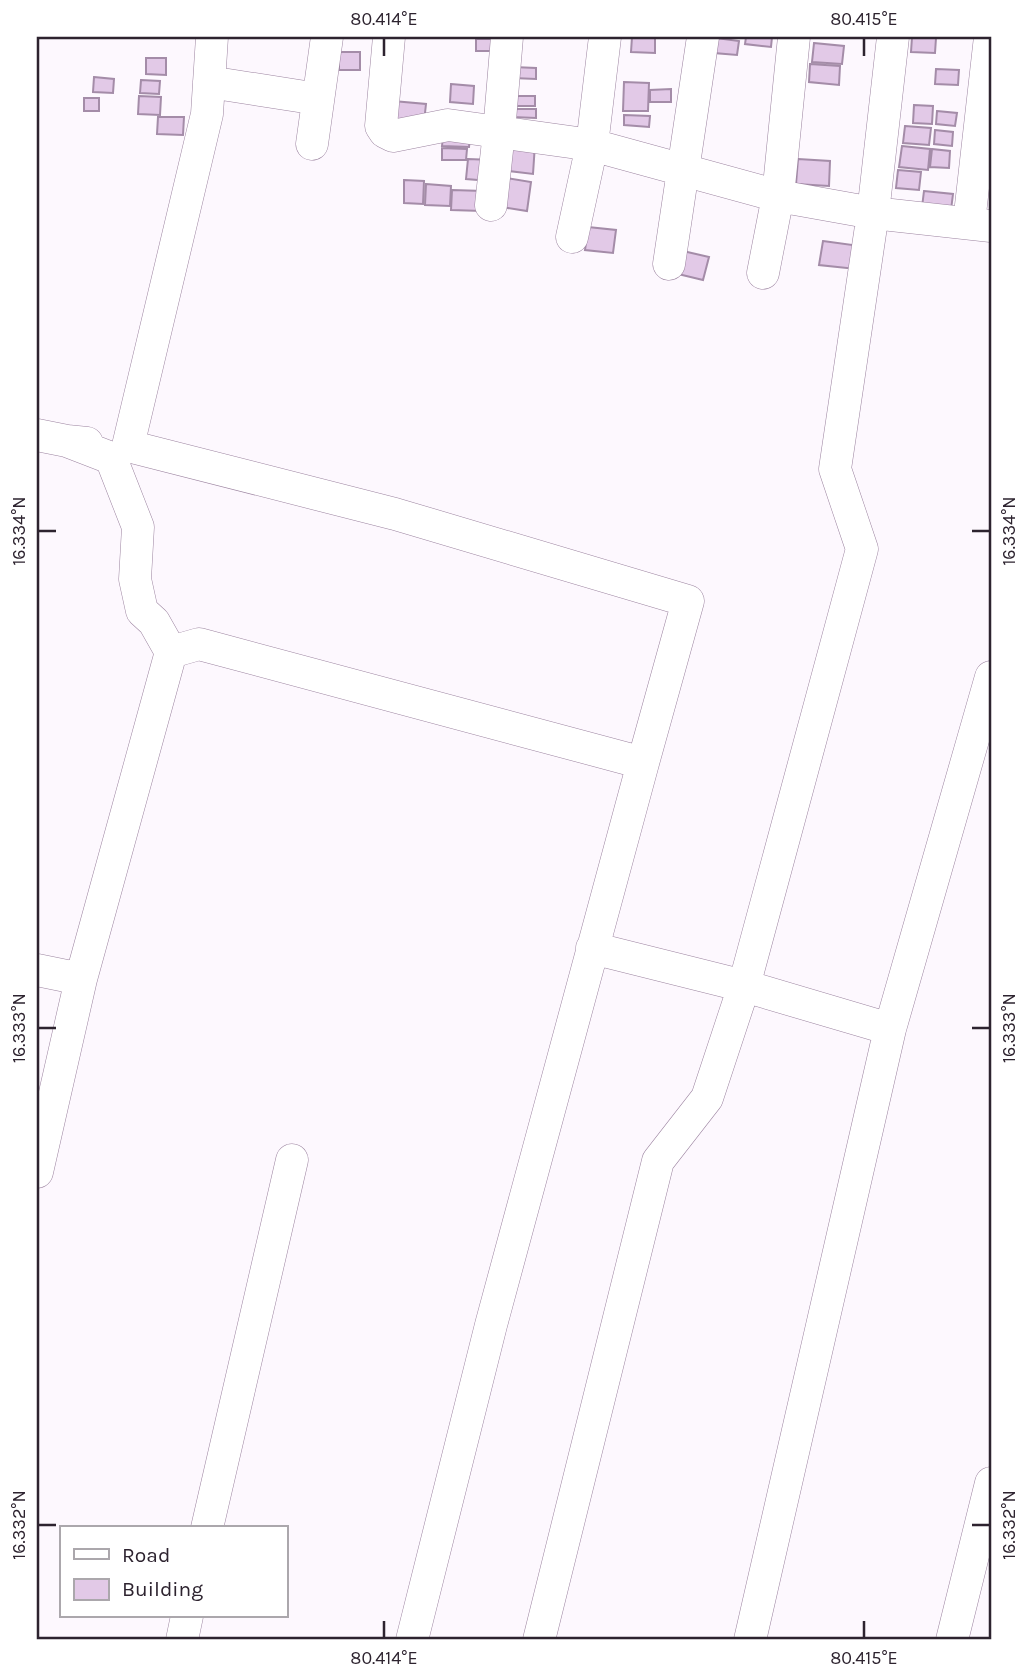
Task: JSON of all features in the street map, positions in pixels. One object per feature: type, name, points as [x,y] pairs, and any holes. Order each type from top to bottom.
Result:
[{"type":"street","points":[[128,446],[207,114],[212,37]]},
{"type":"street","points":[[312,144],[327,37]]},
{"type":"street","points":[[389,37],[382,126],[385,132],[393,136],[448,125],[592,145],[778,197],[873,213],[980,225],[990,37]]},
{"type":"street","points":[[491,205],[507,37]]},
{"type":"street","points":[[572,237],[592,145],[605,37]]},
{"type":"street","points":[[669,264],[703,37]]},
{"type":"street","points":[[763,272],[778,197],[794,37]]},
{"type":"street","points":[[539,1640],[658,1161],[707,1098],[744,986],[862,549],[835,469],[873,213],[892,37]]},
{"type":"street","points":[[209,82],[318,99]]},
{"type":"street","points":[[52,438],[128,446],[395,514],[688,601],[494,1312],[412,1640]]},
{"type":"street","points":[[37,1172],[81,979],[171,652],[154,622],[142,611],[135,579],[138,527],[111,458],[52,438]]},
{"type":"street","points":[[171,652],[199,644],[643,763]]},
{"type":"street","points":[[750,1640],[890,1029],[991,677]]},
{"type":"street","points":[[592,948],[744,986],[890,1029]]},
{"type":"street","points":[[37,970],[81,979]]},
{"type":"street","points":[[207,1526],[292,1160]]},
{"type":"street","points":[[952,1640],[991,1483]]},
{"type":"street","points":[[181,1640],[186,1618]]},
{"type":"building","points":[[632,37],[655,37],[655,53],[631,52]]},
{"type":"building","points":[[746,37],[772,37],[771,47],[745,44]]},
{"type":"building","points":[[912,37],[936,38],[935,53],[911,52]]},
{"type":"building","points":[[716,38],[739,41],[737,55],[714,53]]},
{"type":"building","points":[[476,39],[492,39],[492,51],[476,51]]},
{"type":"building","points":[[814,43],[844,46],[842,64],[812,62]]},
{"type":"building","points":[[339,52],[360,52],[360,70],[339,70]]},
{"type":"building","points":[[146,58],[166,58],[166,75],[146,74]]},
{"type":"building","points":[[810,64],[840,66],[839,85],[809,82]]},
{"type":"building","points":[[513,67],[536,68],[536,79],[513,78]]},
{"type":"building","points":[[936,69],[959,70],[958,85],[935,84]]},
{"type":"building","points":[[94,77],[114,79],[113,93],[93,92]]},
{"type":"building","points":[[141,80],[160,81],[159,94],[140,93]]},
{"type":"building","points":[[624,82],[649,83],[648,111],[623,111]]},
{"type":"building","points":[[451,84],[474,86],[473,104],[450,102]]},
{"type":"building","points":[[671,89],[671,102],[650,102],[650,90]]},
{"type":"building","points":[[139,96],[161,97],[160,115],[138,114]]},
{"type":"building","points":[[513,96],[535,96],[535,106],[513,106]]},
{"type":"building","points":[[84,98],[99,98],[99,111],[84,111]]},
{"type":"building","points":[[393,101],[426,104],[424,122],[392,119]]},
{"type":"building","points":[[914,105],[933,106],[932,124],[913,123]]},
{"type":"building","points":[[513,109],[536,109],[536,118],[512,117]]},
{"type":"building","points":[[937,111],[957,113],[955,126],[936,124]]},
{"type":"building","points":[[624,115],[650,116],[649,127],[624,125]]},
{"type":"building","points":[[158,117],[184,117],[183,135],[157,134]]},
{"type":"building","points":[[905,126],[931,128],[929,145],[903,143]]},
{"type":"building","points":[[935,130],[953,132],[952,146],[934,144]]},
{"type":"building","points":[[443,137],[470,138],[469,147],[442,146]]},
{"type":"building","points":[[511,142],[535,144],[533,174],[509,171]]},
{"type":"building","points":[[902,146],[930,149],[928,170],[899,167]]},
{"type":"building","points":[[442,148],[467,149],[466,160],[442,160]]},
{"type":"building","points":[[932,149],[950,151],[949,168],[930,167]]},
{"type":"building","points":[[468,159],[492,160],[490,181],[466,179]]},
{"type":"building","points":[[798,159],[830,161],[829,186],[796,184]]},
{"type":"building","points":[[898,170],[921,172],[919,190],[896,188]]},
{"type":"building","points":[[506,178],[531,182],[527,211],[501,207]]},
{"type":"building","points":[[404,180],[424,181],[423,204],[404,203]]},
{"type":"building","points":[[426,184],[451,186],[450,206],[425,205]]},
{"type":"building","points":[[452,190],[483,191],[482,211],[451,210]]},
{"type":"building","points":[[924,191],[953,194],[951,210],[922,207]]},
{"type":"building","points":[[588,227],[616,230],[613,253],[585,250]]},
{"type":"building","points":[[823,241],[860,246],[856,269],[819,265]]},
{"type":"building","points":[[683,251],[709,257],[703,280],[678,274]]}]
